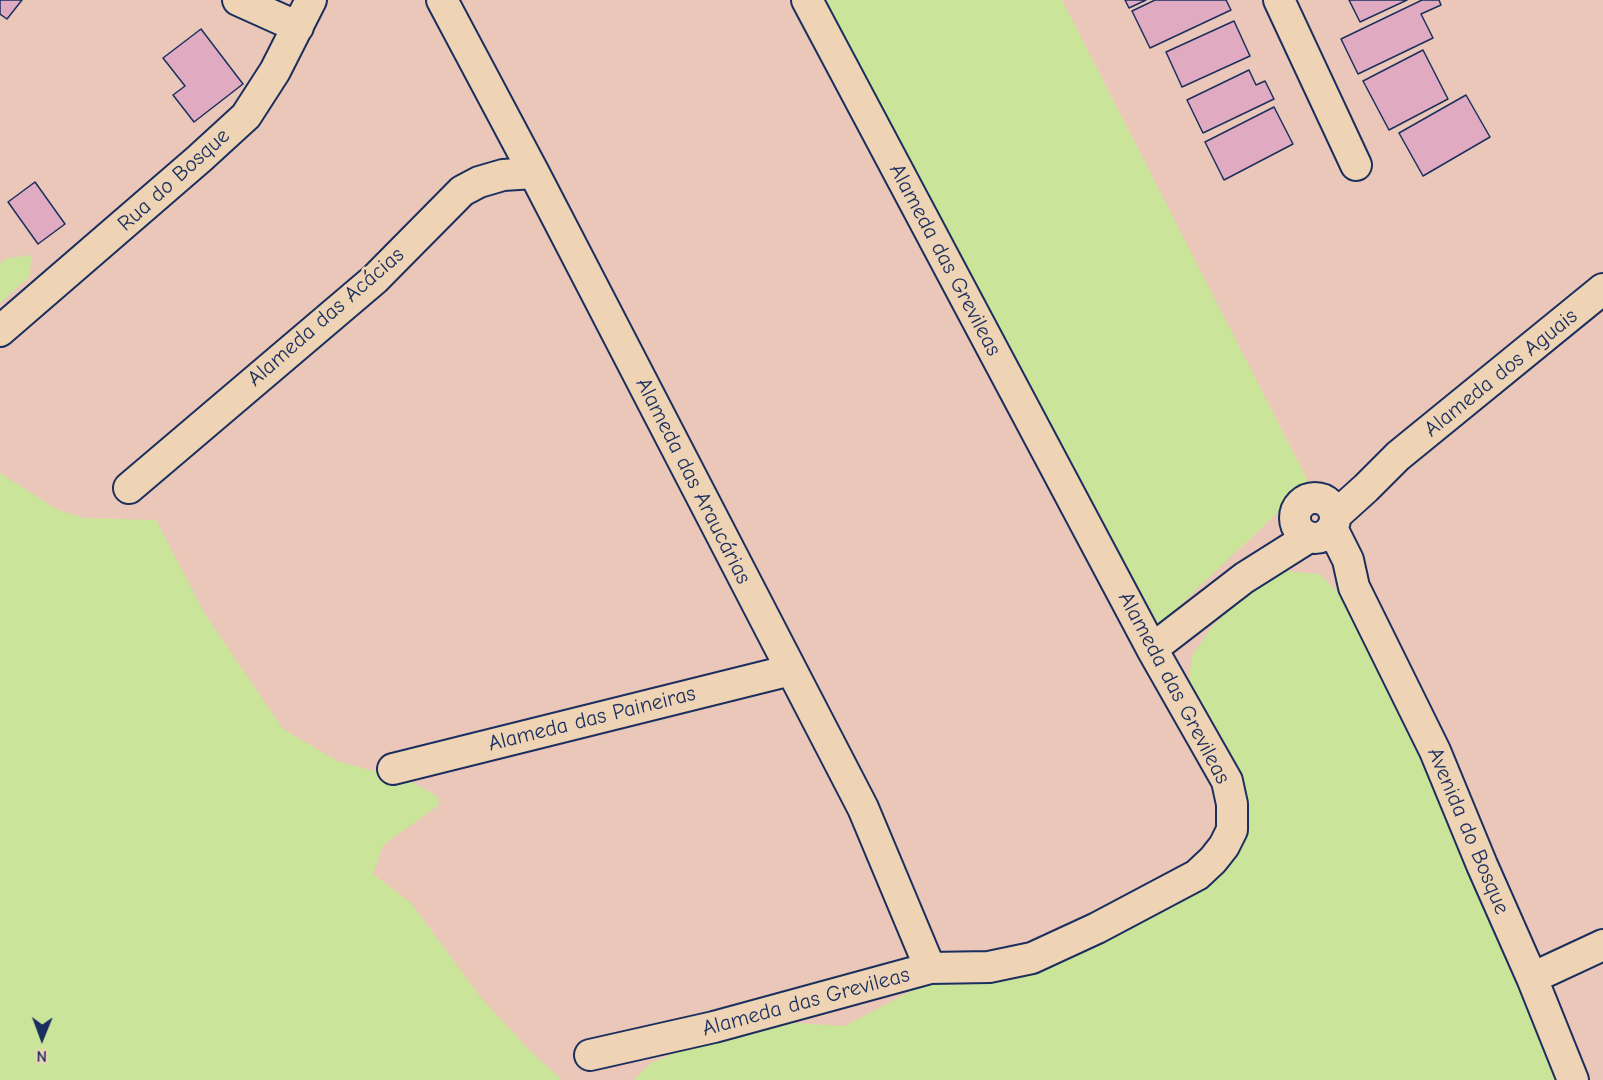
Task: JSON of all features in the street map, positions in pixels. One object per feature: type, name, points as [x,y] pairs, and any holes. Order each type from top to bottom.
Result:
[{"type":"street","points":[[238,0],[298,27]]},
{"type":"street","name":"Rua do Bosque","points":[[0,331],[246,116],[275,71],[311,0]]},
{"type":"street","name":"Alameda das Araucárias","points":[[442,0],[863,808],[930,968]]},
{"type":"street","name":"Alameda das Grevileas","points":[[590,1055],[714,1027],[930,968],[989,967],[1032,958],[1096,928],[1197,875],[1224,846],[1232,830],[1232,804],[1227,781],[1152,649],[807,0]]},
{"type":"street","points":[[1279,0],[1356,165]]},
{"type":"street","name":"Alameda das Acácias","points":[[129,488],[375,279],[462,191],[479,182],[503,175],[534,173]]},
{"type":"street","name":"Alameda dos Aguais","points":[[1152,649],[1318,522],[1358,476],[1398,456],[1603,289]]},
{"type":"street","name":"Avenida do Bosque","points":[[1318,522],[1348,560],[1354,587],[1434,751],[1532,978],[1573,1080]]},
{"type":"street","name":"Alameda das Paineiras","points":[[393,769],[791,670]]},
{"type":"street","points":[[1532,978],[1603,945]]},
{"type":"green space","points":[[825,0],[1062,0],[1309,483],[1159,625]]},
{"type":"green space","points":[[32,255],[29,277],[0,303],[0,263],[8,258]]},
{"type":"green space","points":[[0,473],[58,510],[84,518],[156,520],[205,614],[283,729],[337,761],[412,782],[438,797],[439,805],[383,845],[373,874],[411,903],[482,999],[531,1052],[562,1080],[0,1080]]},
{"type":"green space","points":[[1285,571],[1320,574],[1361,616],[1402,696],[1559,1080],[634,1080],[651,1063],[715,1036],[777,1022],[845,1026],[913,990],[970,968],[1128,924],[1232,833],[1240,785],[1237,764],[1189,679],[1192,656],[1211,628],[1251,588]]},
{"type":"building","points":[[0,0],[22,0],[7,19],[0,14]]},
{"type":"building","points":[[1125,0],[1146,0],[1129,8]]},
{"type":"building","points":[[1155,0],[1226,0],[1231,10],[1150,48],[1132,11]]},
{"type":"building","points":[[1349,0],[1407,0],[1360,22]]},
{"type":"building","points":[[1422,0],[1439,0],[1441,5],[1421,14],[1433,38],[1358,74],[1341,39]]},
{"type":"building","points":[[1234,21],[1250,56],[1182,87],[1166,52]]},
{"type":"building","points":[[201,29],[243,84],[194,122],[173,95],[185,86],[163,58]]},
{"type":"building","points":[[1423,50],[1448,99],[1389,130],[1363,81]]},
{"type":"building","points":[[1249,70],[1256,85],[1265,81],[1274,99],[1203,133],[1187,100]]},
{"type":"building","points":[[1466,95],[1490,137],[1423,176],[1399,133]]},
{"type":"building","points":[[1274,107],[1293,144],[1224,180],[1205,142]]},
{"type":"building","points":[[35,182],[65,224],[38,244],[8,202]]}]
